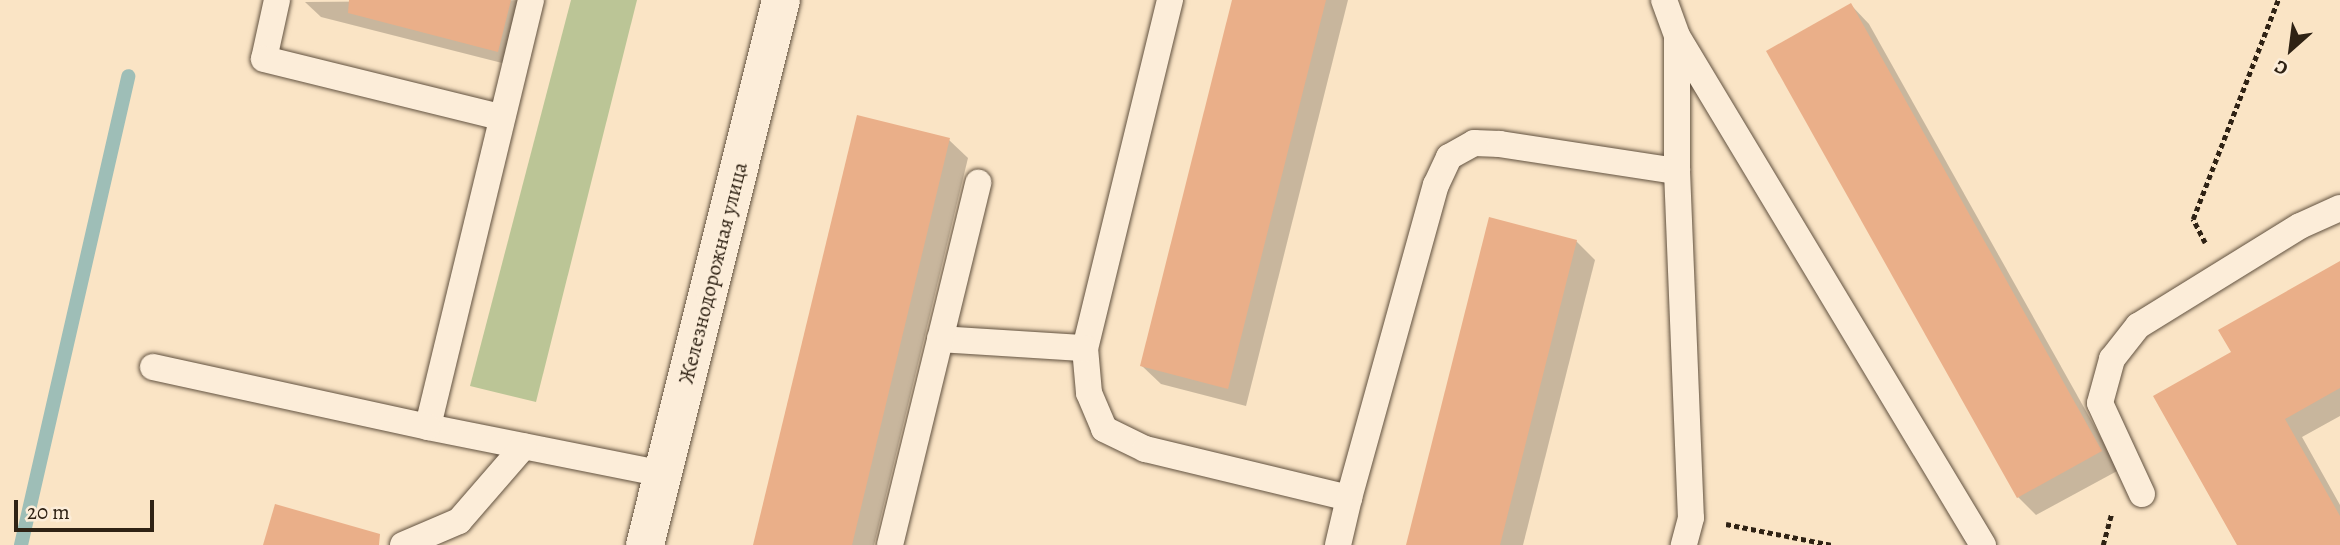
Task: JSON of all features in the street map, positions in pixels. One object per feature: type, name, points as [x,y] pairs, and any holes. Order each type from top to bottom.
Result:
[{"type":"street","name":"Железнодорожная улица","points":[[645,545],[780,0]]},
{"type":"lane","points":[[277,0],[264,60],[500,117]]},
{"type":"lane","points":[[428,427],[500,117],[531,0]]},
{"type":"lane","points":[[1170,0],[1085,348],[1088,393],[1104,429],[1145,449],[1349,498]]},
{"type":"lane","points":[[1664,0],[1678,36],[1983,545]]},
{"type":"lane","points":[[1678,36],[1677,171],[1691,518],[1684,545]]},
{"type":"lane","points":[[1338,545],[1436,185],[1449,158],[1474,143],[1500,144],[1677,171]]},
{"type":"lane","points":[[890,545],[978,183]]},
{"type":"lane","points":[[2142,494],[2101,403],[2112,359],[2138,327],[2300,226],[2340,208]]},
{"type":"lane","points":[[940,339],[1085,348]]},
{"type":"lane","points":[[153,367],[428,427],[663,474]]},
{"type":"lane","points":[[403,545],[460,521],[524,446]]},
{"type":"path","points":[[2193,219],[2278,0]]},
{"type":"path","points":[[1691,518],[1832,545]]},
{"type":"green space","points":[[571,0],[637,0],[536,402],[470,386]]},
{"type":"building","points":[[349,0],[511,0],[498,52],[348,13]]},
{"type":"building","points":[[1232,0],[1326,0],[1228,389],[1140,366]]},
{"type":"building","points":[[1851,3],[2102,451],[2017,498],[1766,51]]},
{"type":"building","points":[[857,115],[950,138],[852,545],[753,545]]},
{"type":"building","points":[[1489,217],[1577,240],[1500,545],[1406,545]]},
{"type":"building","points":[[2340,261],[2340,388],[2285,419],[2340,516],[2340,545],[2237,545],[2153,396],[2231,352],[2218,330]]},
{"type":"building","points":[[275,504],[380,534],[379,545],[263,545]]},
{"type":"waterway","points":[[21,545],[128,76]]}]
